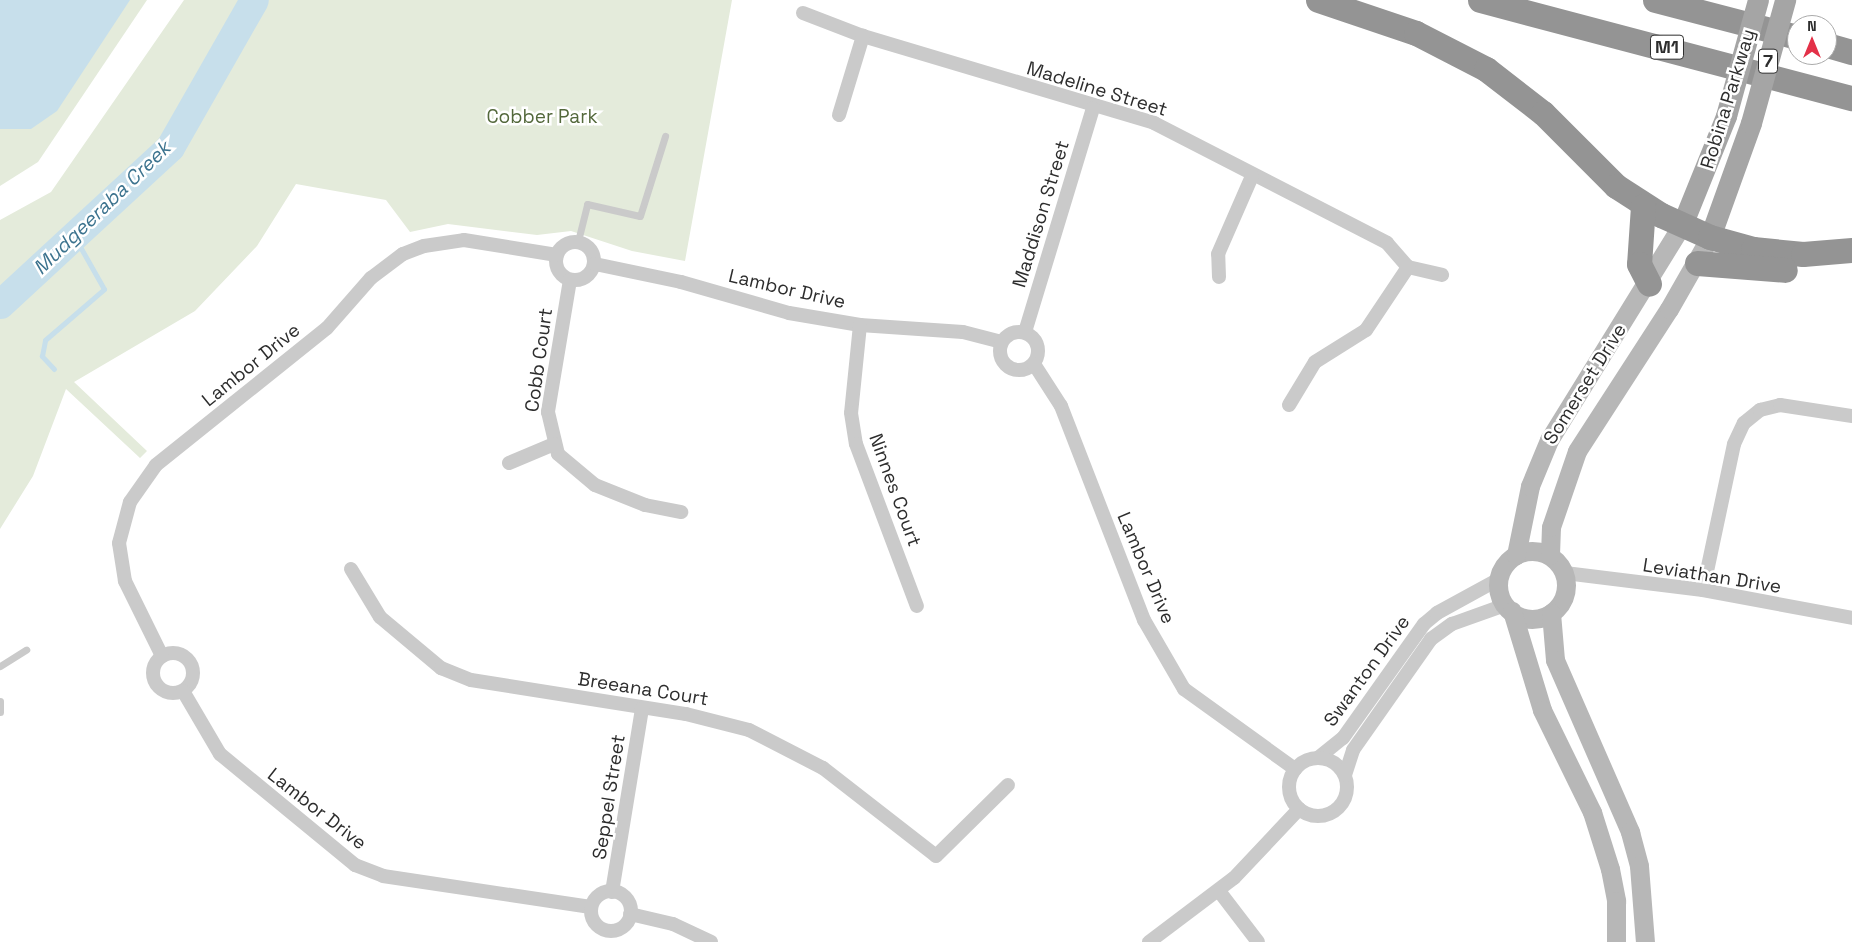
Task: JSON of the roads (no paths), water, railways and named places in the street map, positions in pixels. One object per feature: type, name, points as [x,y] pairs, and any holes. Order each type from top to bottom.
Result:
[{"type":"highway","points":[[1318,0],[1407,29],[1486,69],[1543,113],[1610,180],[1642,206],[1710,237],[1772,252],[1852,250]]},
{"type":"highway","name":"M1","points":[[1480,0],[1852,98]]},
{"type":"highway","name":"M1","points":[[1655,0],[1787,34]]},
{"type":"highway","points":[[1837,48],[1852,52]]},
{"type":"highway","points":[[1642,206],[1640,264],[1648,284]]},
{"type":"highway","points":[[1697,263],[1788,270],[1852,262]]},
{"type":"main road","name":"Robina Parkway","points":[[1682,224],[1726,116],[1758,0]]},
{"type":"main road","name":"Robina Parkway","points":[[1710,237],[1751,123],[1785,0]]},
{"type":"main road","name":"Somerset Drive","points":[[1499,580],[1502,568],[1516,555],[1530,486],[1549,440],[1648,284],[1682,224]]},
{"type":"main road","name":"Somerset Drive","points":[[1550,555],[1551,527],[1577,451],[1697,263],[1710,237]]},
{"type":"main road","points":[[1508,608],[1534,618],[1551,613],[1564,597],[1565,573],[1550,555],[1532,550],[1516,555]]},
{"type":"main road","points":[[1499,580],[1542,710],[1592,812],[1610,868],[1616,901],[1616,942]]},
{"type":"main road","points":[[1551,613],[1555,660],[1630,832],[1639,866],[1645,942]]},
{"type":"street","name":"Madeline Street","points":[[803,13],[864,36],[1093,108],[1154,124],[1252,176],[1387,243],[1408,267]]},
{"type":"street","points":[[839,115],[864,36]]},
{"type":"street","name":"Maddison Street","points":[[1025,332],[1093,108]]},
{"type":"street","points":[[1219,277],[1218,254],[1252,176]]},
{"type":"street","name":"Lambor Drive","points":[[162,656],[125,581],[119,543],[130,502],[156,466],[327,328],[371,278],[402,254],[424,246],[464,240],[557,255]]},
{"type":"street","points":[[578,242],[593,252],[595,264],[589,275],[570,280],[558,270],[557,255],[565,244],[578,242]]},
{"type":"street","name":"Lambor Drive","points":[[595,264],[681,282],[789,313],[860,325],[963,332],[1002,342]]},
{"type":"street","points":[[1289,405],[1315,362],[1366,330],[1408,267],[1442,275]]},
{"type":"street","name":"Cobb Court","points":[[570,280],[549,397],[554,444],[569,465],[594,485],[645,505],[681,512]]},
{"type":"street","name":"Ninnes Court","points":[[860,325],[851,413],[856,444],[917,606]]},
{"type":"street","points":[[1025,332],[1032,336],[1039,349],[1034,364],[1023,370],[1011,369],[1002,360],[1002,342],[1011,333],[1025,332]]},
{"type":"street","name":"Lambor Drive","points":[[1034,364],[1061,406],[1144,620],[1184,689],[1295,769]]},
{"type":"street","points":[[1703,590],[1734,444],[1744,423],[1760,410],[1780,405],[1852,416]]},
{"type":"street","points":[[509,462],[554,444]]},
{"type":"street","name":"Breeana Court","points":[[351,569],[380,617],[441,668],[470,680],[729,724],[787,746],[849,786],[936,856],[1008,785]]},
{"type":"street","name":"Leviathan Drive","points":[[1565,573],[1703,590],[1852,618]]},
{"type":"street","name":"Swanton Drive","points":[[1318,758],[1343,738],[1424,624],[1436,613],[1499,580]]},
{"type":"street","name":"Swanton Drive","points":[[1345,775],[1353,750],[1431,639],[1452,624],[1508,608]]},
{"type":"street","points":[[179,654],[190,663],[192,680],[183,690],[165,692],[156,685],[153,670],[162,656],[179,654]]},
{"type":"street","name":"Lambor Drive","points":[[183,690],[220,754],[355,865],[382,876],[591,907]]},
{"type":"street","name":"Seppel Street","points":[[612,892],[642,708]]},
{"type":"street","points":[[1318,758],[1334,763],[1345,775],[1346,794],[1335,810],[1317,816],[1299,809],[1289,790],[1295,769],[1318,758]]},
{"type":"street","points":[[1150,942],[1219,891],[1299,809]]},
{"type":"street","points":[[1219,891],[1258,942]]},
{"type":"street","points":[[612,892],[626,898],[630,914],[619,929],[607,930],[596,924],[591,907],[598,896],[612,892]]},
{"type":"street","points":[[630,914],[673,924],[711,942]]},
{"type":"lane","points":[[578,242],[587,204],[640,216],[665,136]]},
{"type":"lane","points":[[0,666],[26,650]]},
{"type":"lane","points":[[0,702],[0,712]]},
{"type":"water","points":[[0,0],[130,0],[57,111],[31,129],[0,129]]},
{"type":"waterway","name":"Mudgeeraba Creek","points":[[0,304],[170,147],[254,0]]},
{"type":"waterway","points":[[54,369],[42,356],[45,340],[104,289],[74,236]]},
{"type":"park label","name":"Cobber Park","points":[[542,117]]}]
